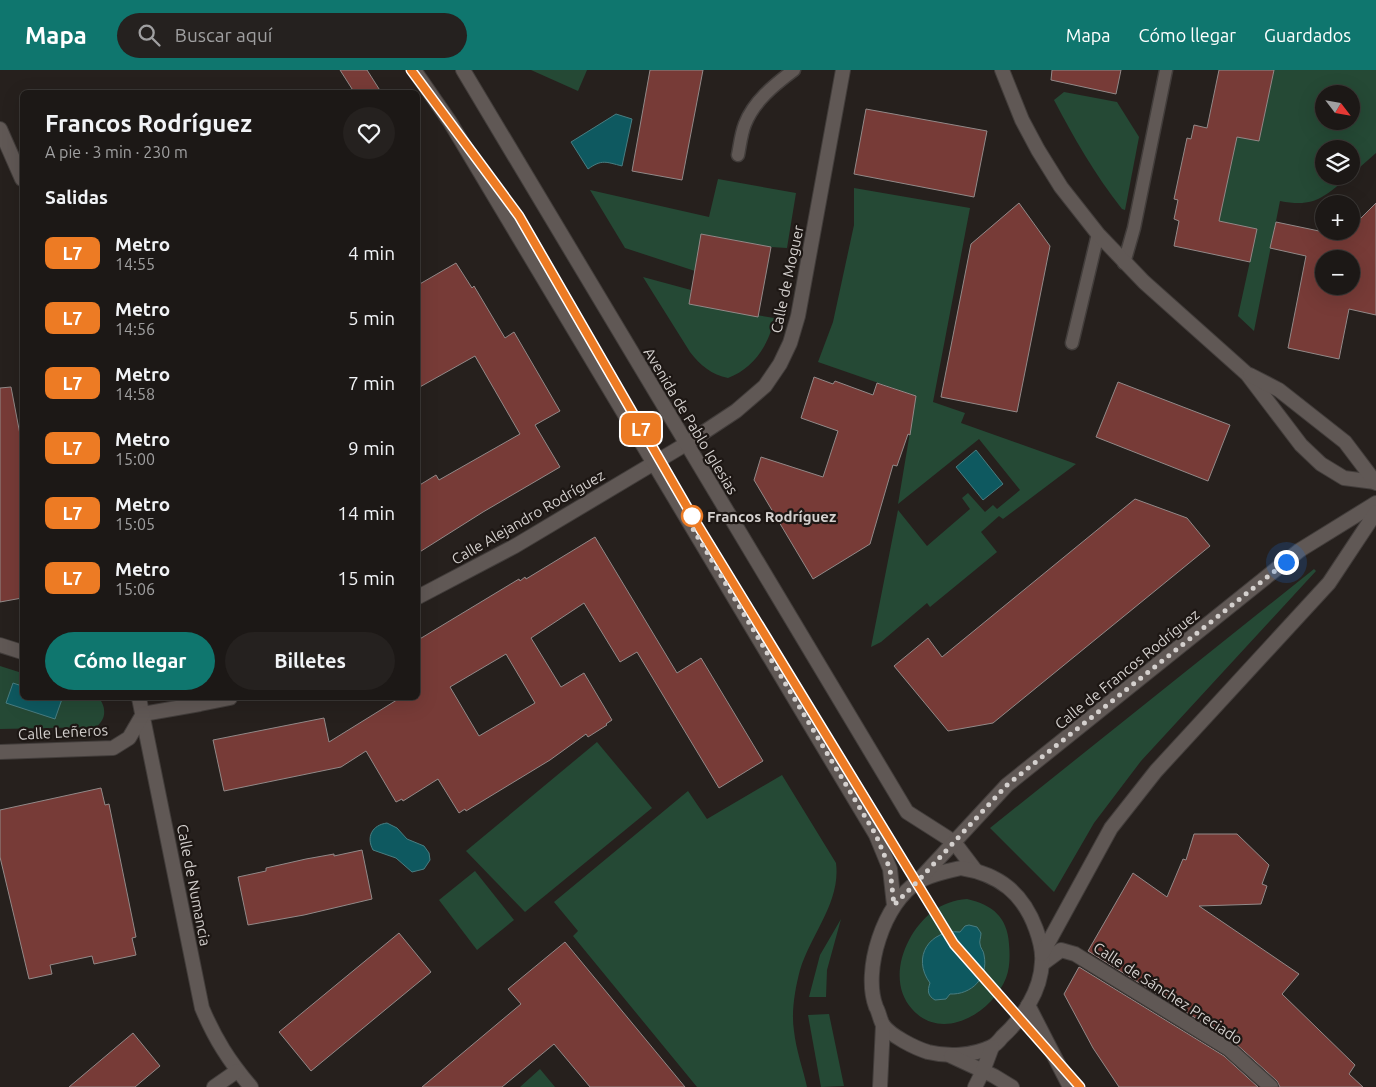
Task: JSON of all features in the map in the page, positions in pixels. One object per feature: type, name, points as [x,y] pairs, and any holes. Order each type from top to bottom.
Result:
[{"type":"street","points":[[414,70],[450,122],[876,835],[890,869],[894,905]]},
{"type":"street","name":"Avenida de Pablo Iglesias","points":[[463,70],[907,812],[954,842],[976,871]]},
{"type":"street","name":"Calle de Moguer","points":[[654,463],[751,400],[765,386],[780,364],[790,343],[798,316],[843,70]]},
{"type":"street","points":[[1002,70],[1022,120],[1038,150],[1062,187],[1098,234],[1124,263],[1247,374],[1301,444],[1321,464],[1344,478],[1376,483]]},
{"type":"street","points":[[0,130],[5,152],[20,176]]},
{"type":"street","points":[[1247,374],[1279,390],[1345,442],[1376,483]]},
{"type":"street","name":"Calle Alejandro Rodríguez","points":[[420,596],[515,546],[654,463]]},
{"type":"street","name":"Calle de Francos Rodríguez","points":[[917,882],[1007,785],[1300,550],[1376,503]]},
{"type":"street","points":[[975,1087],[992,1047],[1014,1025],[1037,988],[1042,959],[1111,828],[1156,770],[1328,583],[1376,512]]},
{"type":"street","points":[[0,645],[20,651]]},
{"type":"street","points":[[132,700],[143,714],[220,700]]},
{"type":"street","name":"Calle de Numancia","points":[[140,700],[202,1008],[214,1036],[237,1071],[251,1087]]},
{"type":"street","name":"Calle Leñeros","points":[[0,752],[113,748],[129,738],[143,714]]},
{"type":"street","points":[[880,1087],[883,1025],[872,997],[873,969],[879,937],[894,905],[917,882],[944,871],[961,868],[976,871],[1011,889],[1031,916],[1038,936],[1042,959]]},
{"type":"street","name":"Calle de Sánchez Preciado","points":[[1042,959],[1061,950],[1076,954],[1229,1049],[1271,1087]]},
{"type":"street","points":[[1028,1005],[1070,1087]]},
{"type":"street","points":[[883,1025],[917,1049],[950,1055],[970,1054],[992,1047]]},
{"type":"street","points":[[950,1055],[994,1076],[1012,1087]]},
{"type":"street","points":[[214,1087],[237,1071]]},
{"type":"lane","points":[[738,155],[744,125],[750,112],[776,83],[794,70]]},
{"type":"lane","points":[[1124,263],[1134,228],[1166,70]]},
{"type":"lane","points":[[1072,343],[1098,234]]},
{"type":"green space","points":[[531,70],[587,70],[578,91]]},
{"type":"green space","points":[[1274,70],[1376,70],[1376,153],[1360,167],[1360,140],[1315,140],[1315,185],[1339,185],[1325,195],[1315,195],[1315,200],[1310,202],[1292,203],[1280,201],[1254,331],[1238,316],[1257,229],[1219,221],[1237,137],[1259,141]]},
{"type":"green space","points":[[1064,92],[1117,102],[1139,137],[1125,210],[1122,209],[1094,170],[1054,100]]},
{"type":"green space","points":[[718,179],[796,193],[787,248],[771,247],[702,234],[695,271],[625,248],[590,190],[709,217]]},
{"type":"green space","points":[[854,188],[970,208],[933,402],[965,413],[961,423],[1076,464],[1003,519],[999,516],[981,532],[997,552],[930,607],[927,603],[881,642],[871,647],[898,510],[927,546],[970,509],[962,498],[968,493],[985,512],[993,505],[997,509],[1020,490],[979,439],[898,504],[916,396],[818,362],[833,322],[854,225]]},
{"type":"green space","points":[[643,277],[691,290],[689,304],[774,318],[769,337],[759,354],[745,368],[728,378],[722,377],[702,365],[690,352]]},
{"type":"green space","points":[[1314,569],[1316,571],[1141,761],[1094,823],[1054,892],[990,828]]},
{"type":"green space","points":[[0,666],[20,672],[20,700],[100,700],[104,709],[104,717],[96,727],[0,729]]},
{"type":"green space","points":[[597,742],[652,808],[525,912],[466,851]]},
{"type":"green space","points":[[782,775],[836,863],[834,891],[830,905],[800,970],[794,1001],[793,1024],[795,1038],[807,1087],[697,1087],[573,936],[578,931],[554,902],[688,791],[707,819]]},
{"type":"green space","points":[[475,871],[514,920],[477,950],[439,900]]},
{"type":"green space","points":[[967,899],[991,909],[1002,919],[1008,935],[1010,957],[1008,970],[999,991],[978,1012],[965,1019],[951,1023],[937,1023],[924,1019],[912,1009],[904,997],[900,985],[902,958],[907,944],[922,921],[932,912],[948,903]]},
{"type":"green space","points":[[841,919],[827,970],[826,997],[809,997],[820,955]]},
{"type":"green space","points":[[829,1014],[844,1086],[821,1087],[808,1015]]},
{"type":"green space","points":[[540,1069],[555,1087],[520,1087]]},
{"type":"water","points":[[616,114],[632,119],[622,166],[604,162],[588,169],[571,142]]},
{"type":"water","points":[[976,450],[1003,484],[983,500],[956,467]]},
{"type":"water","points":[[13,683],[20,685],[20,700],[62,700],[55,719],[6,703]]},
{"type":"water","points":[[387,823],[397,828],[407,839],[424,846],[429,853],[430,860],[424,869],[412,872],[396,858],[373,850],[370,841],[372,832],[378,826]]},
{"type":"water","points":[[965,926],[977,927],[981,933],[980,943],[985,963],[981,978],[977,984],[965,992],[950,994],[946,999],[935,1000],[929,993],[930,983],[922,964],[923,955],[932,940],[949,932],[960,932]]},
{"type":"building","points":[[340,70],[367,70],[380,90],[353,90]]},
{"type":"building","points":[[650,70],[703,70],[682,180],[632,171]]},
{"type":"building","points":[[1052,70],[1121,70],[1116,94],[1051,80]]},
{"type":"building","points":[[1219,70],[1274,70],[1259,141],[1237,137],[1219,221],[1257,229],[1250,262],[1174,246],[1179,221],[1174,219],[1178,200],[1174,199],[1187,138],[1191,139],[1194,125],[1207,128]]},
{"type":"building","points":[[866,109],[987,131],[974,197],[854,174]]},
{"type":"building","points":[[1019,203],[1050,246],[1017,412],[941,397],[971,244]]},
{"type":"building","points":[[1376,203],[1376,315],[1349,309],[1339,359],[1288,348],[1306,256],[1270,248],[1276,222],[1315,230],[1315,240],[1360,240],[1360,219]]},
{"type":"building","points":[[701,234],[771,247],[758,317],[689,304]]},
{"type":"building","points":[[456,263],[472,288],[474,286],[505,338],[514,332],[560,411],[535,425],[560,467],[420,552],[420,485],[436,475],[439,480],[520,434],[475,356],[420,387],[420,284]]},
{"type":"building","points":[[814,377],[833,384],[835,381],[873,395],[877,383],[916,396],[910,435],[908,434],[897,466],[893,465],[870,544],[813,579],[754,480],[761,457],[823,477],[838,431],[801,418]]},
{"type":"building","points":[[1118,382],[1230,425],[1208,481],[1096,437]]},
{"type":"building","points":[[11,387],[20,434],[20,598],[0,602],[0,388]]},
{"type":"building","points":[[1135,499],[1187,518],[1210,546],[993,723],[948,731],[894,666],[928,638],[942,657]]},
{"type":"building","points":[[595,537],[677,673],[701,658],[763,761],[719,788],[637,652],[620,662],[584,603],[531,638],[561,687],[584,673],[612,720],[588,737],[586,734],[550,760],[466,811],[465,809],[459,813],[438,779],[403,801],[402,799],[396,802],[366,751],[341,767],[224,791],[213,740],[324,718],[329,742],[397,700],[420,700],[420,639],[525,577],[526,579]],"holes":[[[506,654],[535,703],[479,736],[450,687]]]},
{"type":"building","points":[[101,788],[105,805],[109,804],[136,937],[132,938],[136,955],[94,964],[92,956],[50,965],[52,974],[29,979],[0,857],[0,810]]},
{"type":"building","points":[[1194,834],[1237,834],[1269,865],[1262,884],[1267,886],[1261,904],[1199,906],[1299,974],[1282,994],[1355,1065],[1349,1074],[1363,1087],[1280,1087],[1277,1081],[1234,1042],[1088,951],[1133,873],[1167,897],[1183,859],[1186,860]]},
{"type":"building","points":[[362,850],[372,899],[304,915],[248,925],[238,877],[266,871],[266,868],[306,859]]},
{"type":"building","points":[[399,933],[431,972],[311,1071],[279,1032]]},
{"type":"building","points":[[565,942],[685,1087],[590,1087],[554,1044],[502,1087],[422,1087],[521,1004],[508,989]]},
{"type":"building","points":[[1079,967],[1224,1056],[1258,1087],[1119,1087],[1093,1048],[1064,994]]},
{"type":"building","points":[[133,1033],[160,1066],[135,1087],[69,1087]]},
{"type":"metro line","name":"L7","points":[[411,70],[519,216],[694,519],[954,944],[1080,1087]]},
{"type":"place","name":"Francos Rodríguez","points":[[692,516]]},
{"type":"route","points":[[692,516],[687,519],[876,835],[890,869],[894,905],[1007,785],[1286,562]]}]
